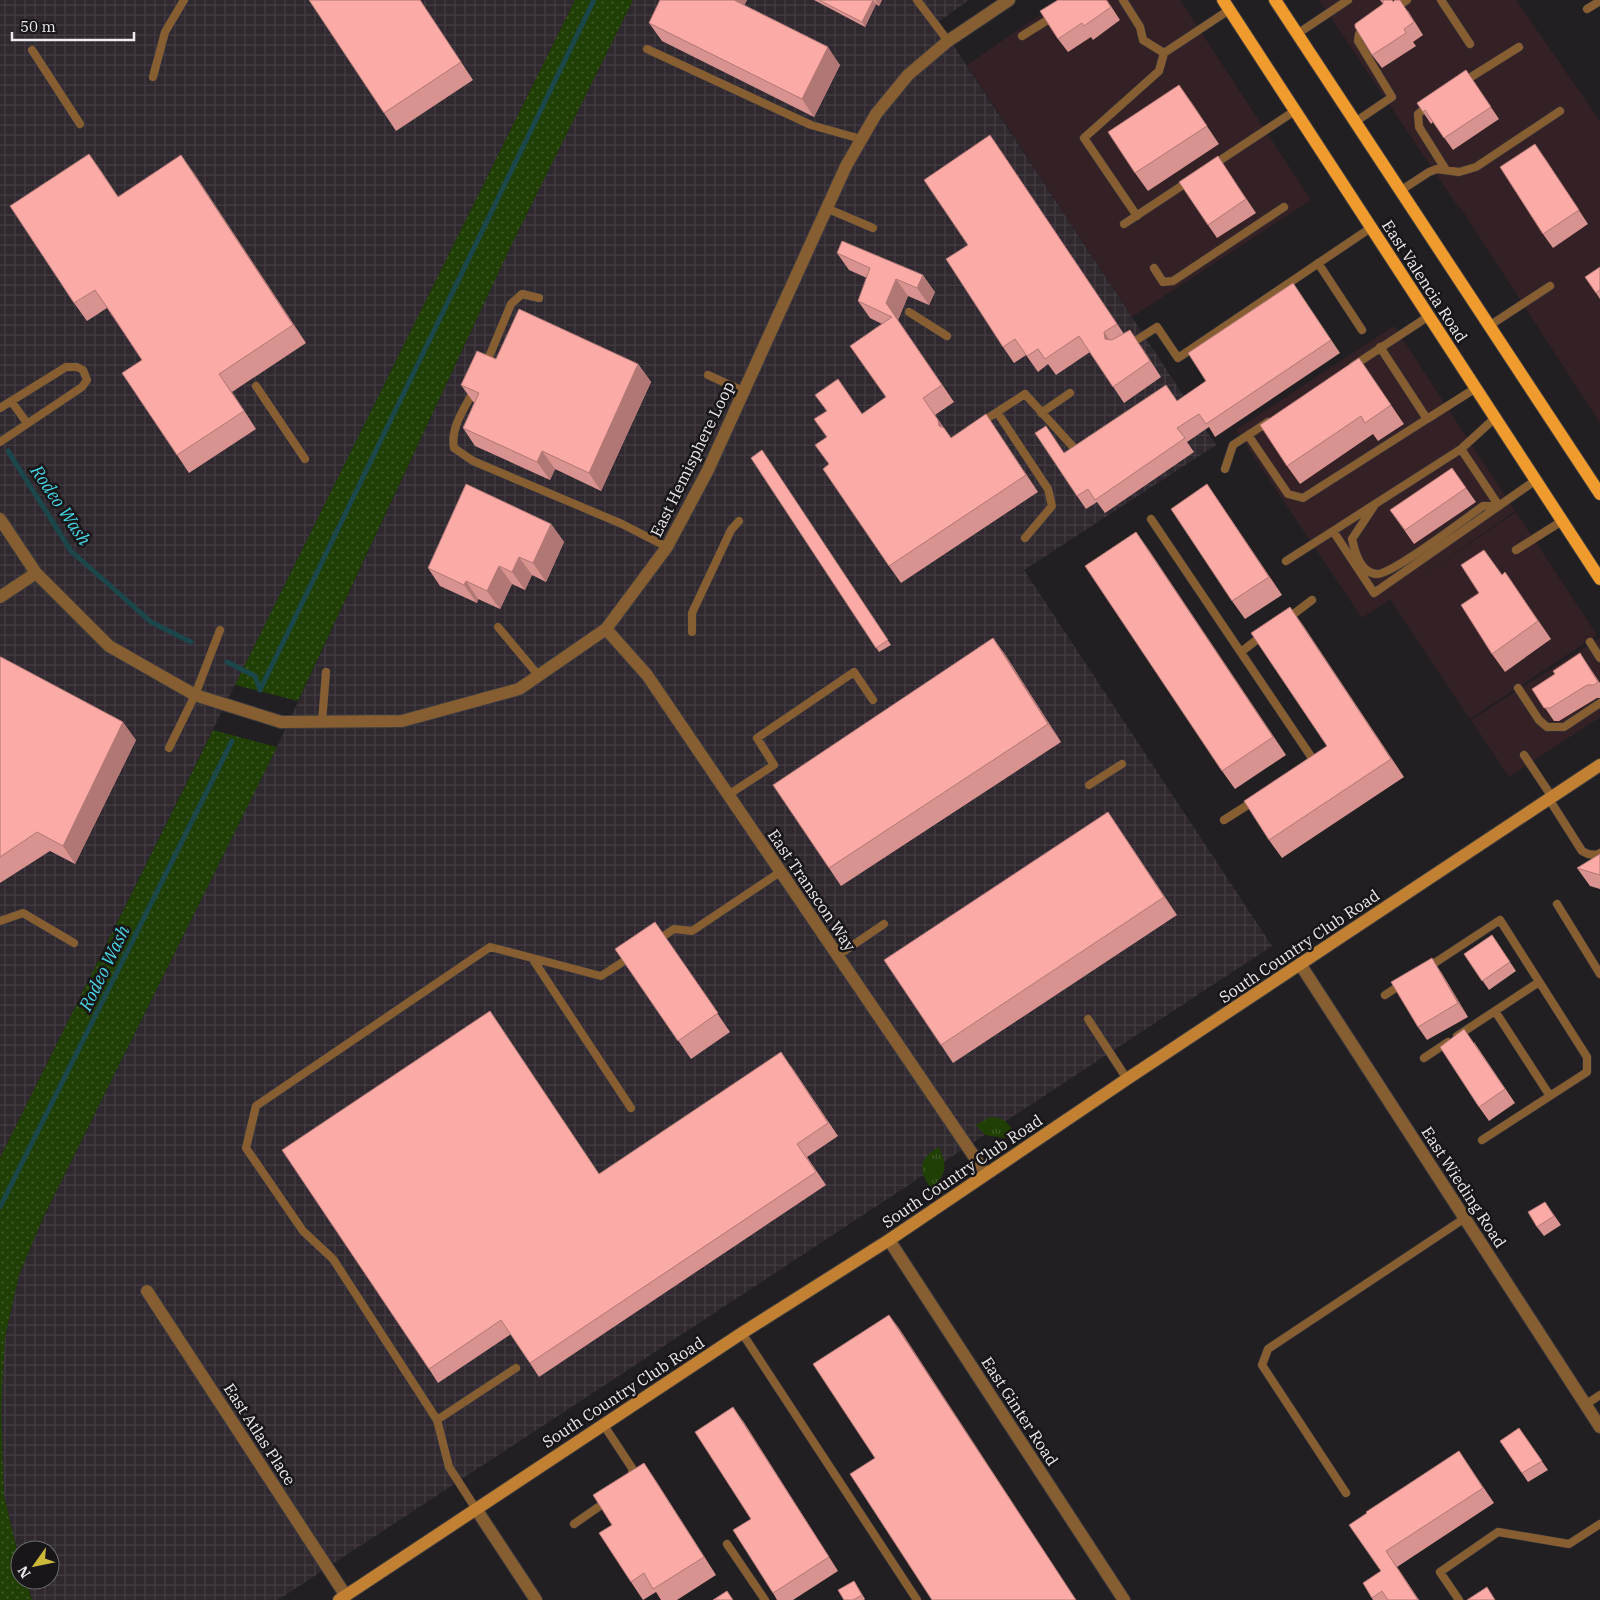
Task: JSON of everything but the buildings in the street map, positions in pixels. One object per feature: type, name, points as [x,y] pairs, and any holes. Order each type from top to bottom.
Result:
[{"type":"main road","name":"East Valencia Road","points":[[1275,0],[1600,494]]},
{"type":"main road","name":"East Valencia Road","points":[[1226,5],[1600,579]]},
{"type":"street","name":"East Hemisphere Loop","points":[[0,519],[36,573],[109,646],[195,695],[281,722],[402,721],[519,689],[606,629],[667,547],[708,470],[846,166],[876,114],[908,75],[948,41],[1009,0]]},
{"type":"street","points":[[0,597],[36,573]]},
{"type":"street","name":"East Transcon Way","points":[[606,629],[647,674],[986,1174]]},
{"type":"street","name":"South Country Club Road","points":[[342,1598],[742,1333],[889,1240],[1127,1079],[1600,765]]},
{"type":"street","name":"East Wieding Road","points":[[1300,964],[1600,1427]]},
{"type":"street","name":"East Ginter Road","points":[[889,1240],[1124,1600]]},
{"type":"street","name":"East Atlas Place","points":[[147,1290],[342,1598]]},
{"type":"street","points":[[476,1508],[536,1600]]},
{"type":"lane","points":[[153,77],[164,32],[184,0]]},
{"type":"lane","points":[[918,0],[948,41]]},
{"type":"lane","points":[[1122,0],[1140,27],[1142,40],[1164,53]]},
{"type":"lane","points":[[1297,34],[1348,0]]},
{"type":"lane","points":[[1397,7],[1407,0]]},
{"type":"lane","points":[[1441,0],[1470,44]]},
{"type":"lane","points":[[1588,9],[1600,1]]},
{"type":"lane","points":[[1137,216],[1084,138],[1159,71],[1164,53],[1226,5]]},
{"type":"lane","points":[[1022,36],[1062,10]]},
{"type":"lane","points":[[1355,122],[1392,97],[1358,41],[1359,34],[1374,23]]},
{"type":"lane","points":[[1453,89],[1519,47]]},
{"type":"lane","points":[[647,48],[811,125],[861,140]]},
{"type":"lane","points":[[32,50],[80,124]]},
{"type":"lane","points":[[1438,99],[1418,114],[1417,121],[1446,170]]},
{"type":"lane","points":[[1202,172],[1296,110]]},
{"type":"lane","points":[[1400,191],[1429,172],[1437,169],[1459,172],[1476,167],[1560,111]]},
{"type":"lane","points":[[1124,224],[1194,178]]},
{"type":"lane","points":[[1154,268],[1163,282],[1173,280],[1284,207]]},
{"type":"lane","points":[[826,208],[873,228]]},
{"type":"lane","points":[[1120,351],[1157,327],[1178,358],[1372,227]]},
{"type":"lane","points":[[1318,263],[1362,330]]},
{"type":"lane","points":[[1489,326],[1550,286]]},
{"type":"lane","points":[[484,369],[511,304],[522,294],[539,298]]},
{"type":"lane","points":[[909,312],[947,336]]},
{"type":"lane","points":[[1347,369],[1429,316]]},
{"type":"lane","points":[[1380,348],[1427,418]]},
{"type":"lane","points":[[0,408],[66,367],[77,367],[83,370],[87,380],[82,387],[0,442]]},
{"type":"lane","points":[[708,375],[743,391]]},
{"type":"lane","points":[[256,386],[305,459]]},
{"type":"lane","points":[[476,386],[456,425],[452,439],[454,448],[473,461],[622,524],[667,547]]},
{"type":"lane","points":[[1248,434],[1288,494],[1304,498],[1476,388]]},
{"type":"lane","points":[[1041,413],[1070,393]]},
{"type":"lane","points":[[976,426],[1025,394],[1075,449]]},
{"type":"lane","points":[[11,401],[27,423]]},
{"type":"lane","points":[[997,412],[1048,489],[1052,506],[1025,538]]},
{"type":"lane","points":[[1225,469],[1233,444],[1273,418]]},
{"type":"lane","points":[[1286,561],[1461,448],[1495,418]]},
{"type":"lane","points":[[1461,448],[1499,506]]},
{"type":"lane","points":[[1333,531],[1374,593],[1536,480]]},
{"type":"lane","points":[[1375,504],[1352,539],[1357,558],[1368,570],[1378,574],[1395,568],[1484,506],[1499,506]]},
{"type":"lane","points":[[1151,519],[1314,761],[1306,766]]},
{"type":"lane","points":[[692,632],[692,613],[731,530],[739,521]]},
{"type":"lane","points":[[1516,550],[1562,521]]},
{"type":"lane","points":[[1280,623],[1312,600]]},
{"type":"lane","points":[[498,627],[538,676]]},
{"type":"lane","points":[[1241,652],[1273,629]]},
{"type":"lane","points":[[169,748],[195,695],[220,630]]},
{"type":"lane","points":[[1590,642],[1600,658]]},
{"type":"lane","points":[[322,722],[326,672]]},
{"type":"lane","points":[[728,795],[774,765],[757,738],[854,672],[873,700]]},
{"type":"lane","points":[[1518,688],[1539,720],[1547,727],[1564,727],[1600,703]]},
{"type":"lane","points":[[1524,755],[1582,851],[1588,854],[1598,855],[1600,853]]},
{"type":"lane","points":[[1089,785],[1122,764]]},
{"type":"lane","points":[[1224,820],[1265,794]]},
{"type":"lane","points":[[476,1508],[449,1467],[437,1420],[333,1259],[303,1232],[246,1148],[256,1106],[490,946],[601,976],[674,929],[692,931],[780,872]]},
{"type":"lane","points":[[1557,904],[1600,974]]},
{"type":"lane","points":[[0,921],[23,913],[74,944]]},
{"type":"lane","points":[[1418,974],[1500,920],[1587,1057],[1587,1072],[1482,1140]]},
{"type":"lane","points":[[837,956],[884,924]]},
{"type":"lane","points":[[532,958],[631,1108]]},
{"type":"lane","points":[[1385,995],[1410,979]]},
{"type":"lane","points":[[1424,1058],[1539,982]]},
{"type":"lane","points":[[1495,1011],[1550,1096]]},
{"type":"lane","points":[[1088,1019],[1127,1079]]},
{"type":"lane","points":[[1346,1493],[1262,1365],[1268,1349],[1464,1218]]},
{"type":"lane","points":[[742,1333],[917,1600]]},
{"type":"lane","points":[[437,1420],[516,1368]]},
{"type":"lane","points":[[1585,1405],[1600,1396]]},
{"type":"lane","points":[[604,1424],[632,1468],[632,1483],[627,1487]]},
{"type":"lane","points":[[574,1524],[612,1498]]},
{"type":"lane","points":[[1459,1600],[1440,1572],[1498,1532],[1569,1544],[1600,1524]]},
{"type":"lane","points":[[728,1544],[765,1600]]},
{"type":"shaded area","points":[[0,0],[575,0],[0,1158]]},
{"type":"shaded area","points":[[633,0],[969,0],[938,22],[1216,445],[1024,570],[1272,946],[278,1600],[32,1600],[29,1590],[60,1590],[60,1540],[15,1540],[4,1496],[1,1410],[5,1337],[19,1275],[43,1218],[277,747],[508,252]]},
{"type":"shaded area","points":[[1062,0],[1180,0],[1311,200],[1132,317],[967,65]]},
{"type":"shaded area","points":[[1319,0],[1516,0],[1600,121],[1600,423],[1460,207]]},
{"type":"shaded area","points":[[1394,326],[1515,511],[1415,581],[1516,512],[1597,635],[1470,719],[1390,599],[1362,618],[1236,430]]},
{"type":"shaded area","points":[[1600,638],[1600,717],[1509,777],[1471,720]]},
{"type":"green space","points":[[575,0],[633,0],[508,252],[298,701],[235,685]]},
{"type":"green space","points":[[213,730],[277,747],[43,1218],[19,1275],[5,1337],[1,1410],[4,1496],[15,1540],[10,1540],[10,1590],[29,1590],[32,1600],[0,1600],[0,1158]]},
{"type":"green space","points":[[990,1117],[1004,1120],[1014,1133],[1005,1138],[985,1135],[976,1125]]},
{"type":"green space","points":[[939,1147],[944,1159],[944,1169],[941,1178],[931,1188],[924,1176],[922,1165],[927,1156]]},
{"type":"waterway","points":[[260,690],[594,0]]},
{"type":"waterway","name":"Rodeo Wash","points":[[8,451],[71,551],[151,622],[191,642]]},
{"type":"waterway","name":"Rodeo Wash","points":[[227,662],[255,676],[260,690]]},
{"type":"waterway","name":"Rodeo Wash","points":[[0,1207],[232,741]]}]
